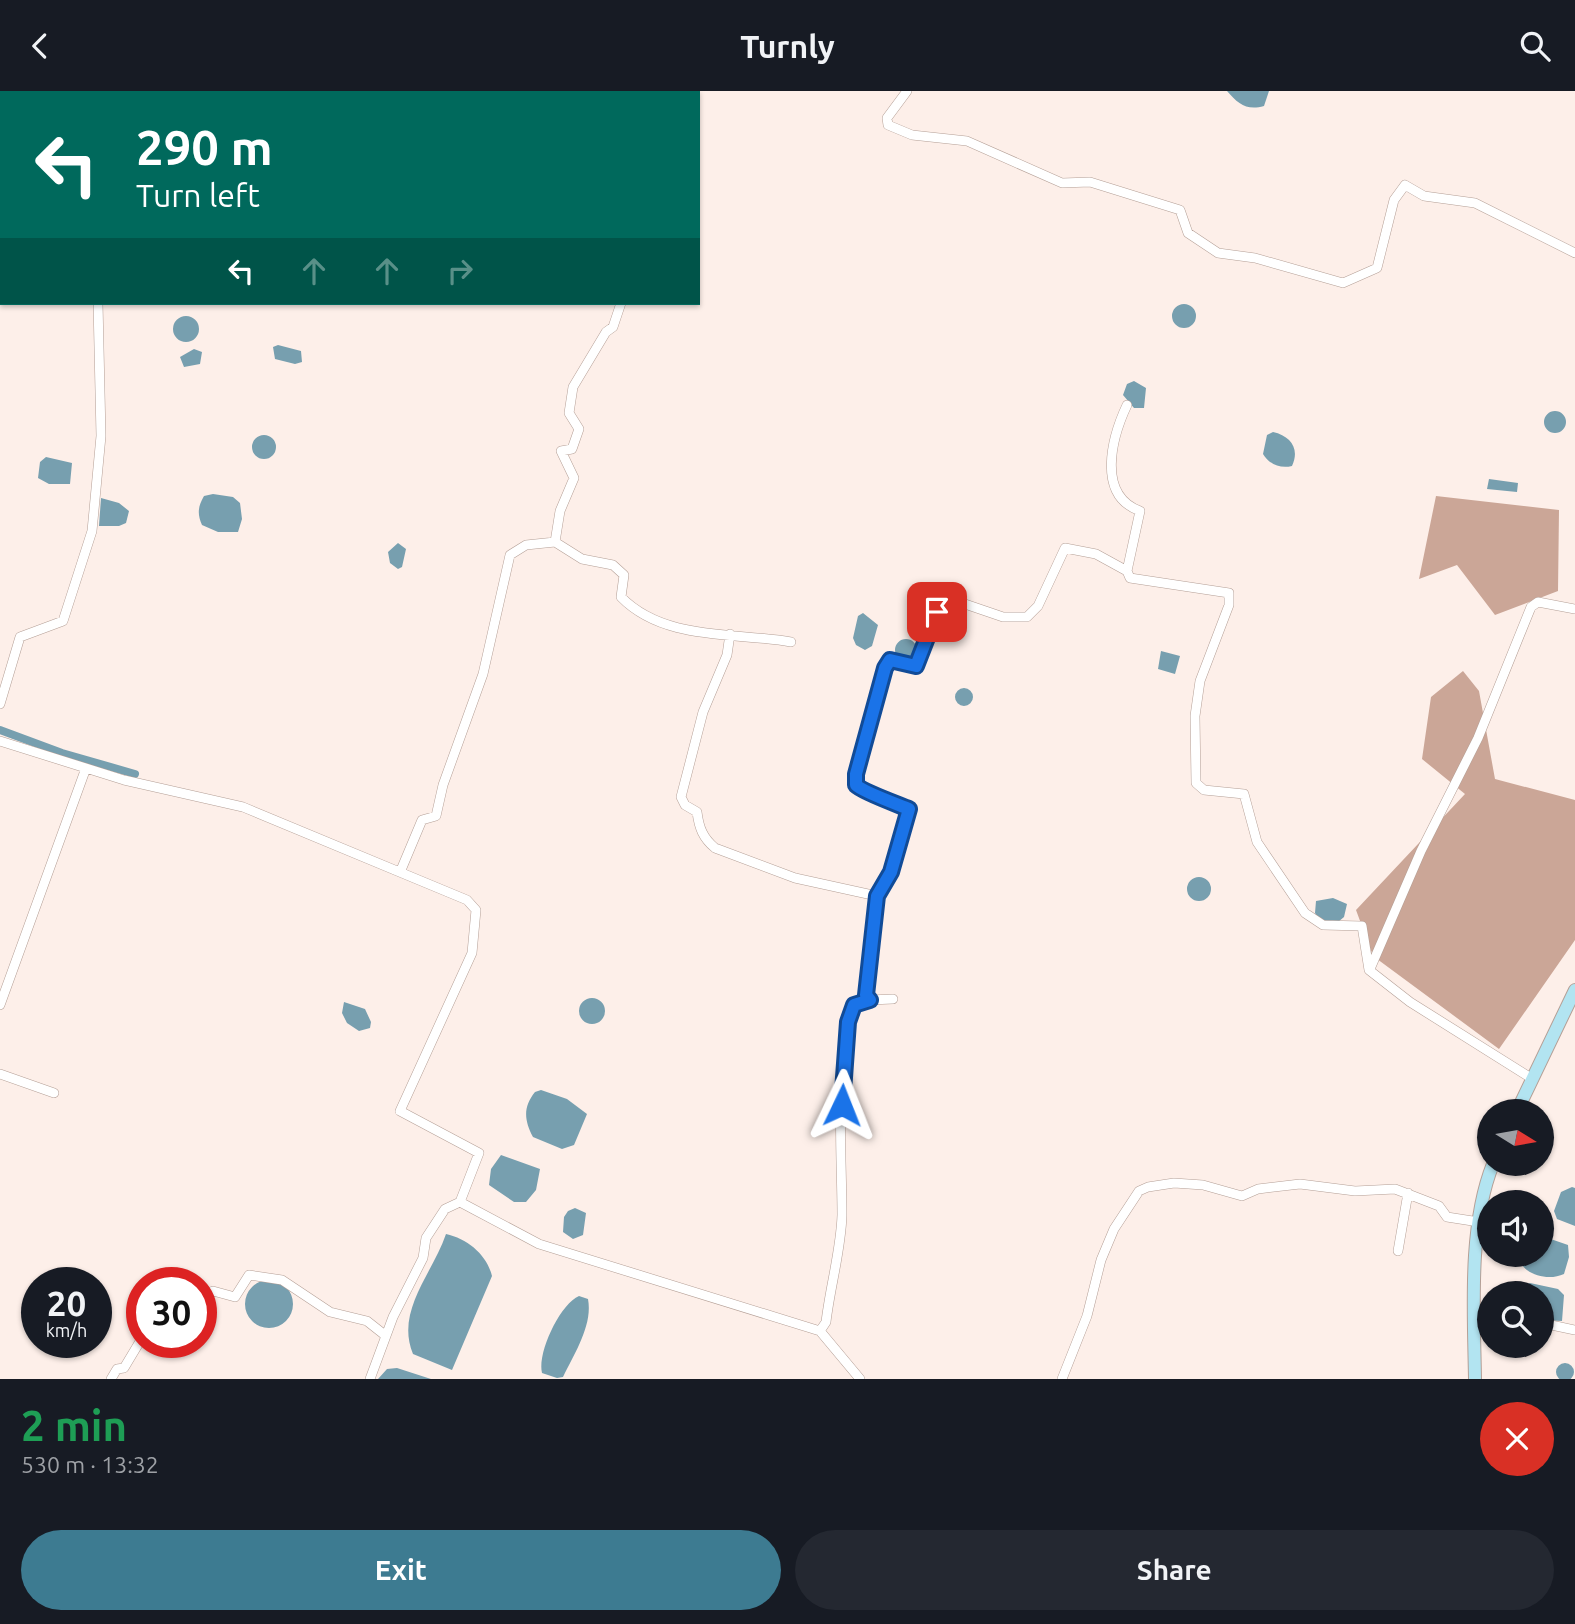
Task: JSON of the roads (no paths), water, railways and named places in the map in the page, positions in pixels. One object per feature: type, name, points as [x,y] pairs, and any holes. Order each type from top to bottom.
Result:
[{"type":"main road","points":[[1522,1099],[1575,990]]},
{"type":"main road","points":[[1475,1379],[1477,1260]]},
{"type":"street","points":[[907,91],[887,118],[888,125],[912,135],[967,141],[1062,183],[1090,182],[1181,210],[1188,233],[1218,253],[1255,258],[1343,283],[1377,268],[1394,200],[1405,185],[1424,196],[1475,203],[1575,253]]},
{"type":"street","points":[[0,704],[20,637],[63,621],[92,531],[101,436],[98,305]]},
{"type":"street","points":[[555,542],[560,511],[574,478],[568,473],[561,451],[572,449],[579,429],[569,413],[573,387],[606,332],[612,327],[620,305]]},
{"type":"street","points":[[1127,405],[1119,423],[1111,457],[1111,474],[1126,506],[1140,511],[1127,571],[1130,578],[1229,593],[1229,605],[1200,681],[1195,716],[1196,783],[1204,790],[1244,794],[1257,842],[1305,913],[1323,925],[1362,926],[1370,970],[1410,1002],[1531,1078]]},
{"type":"street","points":[[401,870],[422,820],[436,816],[440,807],[443,785],[483,674],[510,555],[526,545],[555,542],[582,559],[613,565],[624,575],[621,597],[639,612],[684,630],[791,642]]},
{"type":"street","points":[[870,1000],[866,995],[870,935],[877,896],[891,872],[909,809],[892,804],[881,795],[860,789],[856,785],[856,774],[890,660],[916,666],[937,612],[945,606],[960,607],[965,604],[1003,617],[1027,618],[1038,605],[1065,548],[1096,554],[1127,571]]},
{"type":"street","points":[[1370,970],[1421,851],[1478,738],[1531,607],[1538,602],[1575,610]]},
{"type":"street","points":[[730,634],[727,655],[703,712],[686,775],[681,797],[685,805],[697,812],[699,827],[706,841],[715,848],[795,879],[877,896]]},
{"type":"street","points":[[0,741],[124,780],[243,807],[401,870],[467,900],[476,910],[472,954],[400,1111],[479,1153],[460,1202],[445,1209],[426,1238],[423,1258],[386,1336],[370,1379]]},
{"type":"street","points":[[0,1005],[86,768]]},
{"type":"street","points":[[820,1332],[825,1322],[842,1218],[842,1083],[848,1022],[854,1005],[870,1000],[893,999]]},
{"type":"street","points":[[0,1074],[54,1093]]},
{"type":"street","points":[[1062,1379],[1093,1298],[1101,1260],[1124,1210],[1139,1191],[1174,1182],[1203,1185],[1242,1196],[1258,1189],[1300,1185],[1355,1191],[1395,1189],[1438,1206],[1447,1217],[1477,1222]]},
{"type":"street","points":[[1398,1251],[1408,1193]]},
{"type":"street","points":[[460,1202],[539,1244],[820,1332],[860,1379]]},
{"type":"street","points":[[217,1292],[234,1297],[249,1275],[282,1280],[330,1312],[367,1321],[386,1336]]},
{"type":"street","points":[[1554,1326],[1575,1330]]},
{"type":"street","points":[[110,1379],[117,1369],[124,1368],[130,1358]]},
{"type":"water","points":[[1227,91],[1269,91],[1264,106],[1253,108],[1239,103]]},
{"type":"water","points":[[1184,304],[1192,308],[1196,316],[1192,324],[1184,328],[1176,324],[1172,316],[1176,308]]},
{"type":"water","points":[[186,316],[195,320],[199,329],[195,338],[186,342],[177,338],[173,329],[177,320]]},
{"type":"water","points":[[278,345],[301,351],[302,362],[295,364],[275,359],[273,347]]},
{"type":"water","points":[[194,349],[202,352],[200,364],[184,367],[180,357]]},
{"type":"water","points":[[1134,381],[1146,388],[1144,408],[1134,408],[1123,395],[1127,384]]},
{"type":"water","points":[[1555,411],[1563,414],[1566,422],[1563,430],[1555,433],[1547,430],[1544,422],[1547,414]]},
{"type":"water","points":[[1273,432],[1285,437],[1292,444],[1295,454],[1292,466],[1275,465],[1263,454],[1267,435]]},
{"type":"water","points":[[264,435],[272,439],[276,447],[272,455],[264,459],[256,455],[252,447],[256,439]]},
{"type":"water","points":[[46,457],[72,463],[70,484],[49,484],[38,478],[40,462]]},
{"type":"water","points":[[1489,479],[1518,483],[1517,492],[1487,489]]},
{"type":"water","points":[[213,494],[233,497],[240,503],[242,519],[238,532],[218,532],[202,525],[200,503],[204,496]]},
{"type":"water","points":[[101,498],[119,503],[129,511],[126,523],[119,526],[99,526]]},
{"type":"water","points":[[398,543],[406,549],[402,567],[398,569],[390,563],[388,552]]},
{"type":"water","points":[[863,613],[878,625],[872,646],[865,650],[856,645],[853,638],[858,616]]},
{"type":"water","points":[[906,639],[916,646],[917,650],[910,660],[906,661],[896,654],[895,650],[902,640]]},
{"type":"water","points":[[1161,651],[1180,656],[1175,674],[1158,669]]},
{"type":"water","points":[[964,688],[970,691],[973,697],[970,703],[964,706],[958,703],[955,697],[958,691]]},
{"type":"water","points":[[1199,877],[1210,884],[1211,889],[1204,900],[1199,901],[1188,894],[1187,889],[1194,878]]},
{"type":"water","points":[[1333,898],[1347,904],[1344,917],[1338,922],[1319,920],[1315,913],[1316,901]]},
{"type":"water","points":[[592,998],[601,1002],[605,1011],[601,1020],[592,1024],[583,1020],[579,1011],[583,1002]]},
{"type":"water","points":[[344,1002],[365,1009],[371,1022],[370,1028],[359,1031],[347,1023],[342,1013]]},
{"type":"water","points":[[541,1090],[567,1099],[587,1114],[574,1145],[562,1149],[533,1137],[528,1125],[527,1108],[535,1092]]},
{"type":"water","points":[[501,1155],[540,1169],[536,1190],[526,1202],[514,1202],[489,1185],[491,1169]]},
{"type":"water","points":[[1575,1188],[1575,1226],[1557,1219],[1554,1211],[1561,1192]]},
{"type":"water","points":[[575,1208],[586,1213],[583,1235],[573,1239],[563,1232],[564,1217],[568,1211]]},
{"type":"water","points":[[446,1234],[475,1249],[486,1261],[492,1276],[452,1370],[413,1354],[409,1338],[412,1307]]},
{"type":"water","points":[[1554,1240],[1568,1245],[1569,1257],[1564,1274],[1543,1277],[1524,1267],[1554,1267]]},
{"type":"water","points":[[269,1280],[286,1287],[293,1304],[286,1321],[269,1328],[252,1321],[245,1304],[252,1287]]},
{"type":"water","points":[[1554,1288],[1564,1295],[1562,1321],[1554,1321]]},
{"type":"water","points":[[579,1296],[588,1299],[589,1309],[577,1349],[563,1377],[557,1378],[542,1373],[541,1364],[546,1342],[564,1309]]},
{"type":"water","points":[[1565,1363],[1573,1369],[1570,1379],[1560,1379],[1556,1372],[1559,1366]]},
{"type":"water","points":[[397,1368],[431,1379],[378,1379],[387,1369]]},
{"type":"waterway","points":[[0,730],[62,753],[135,774]]}]
